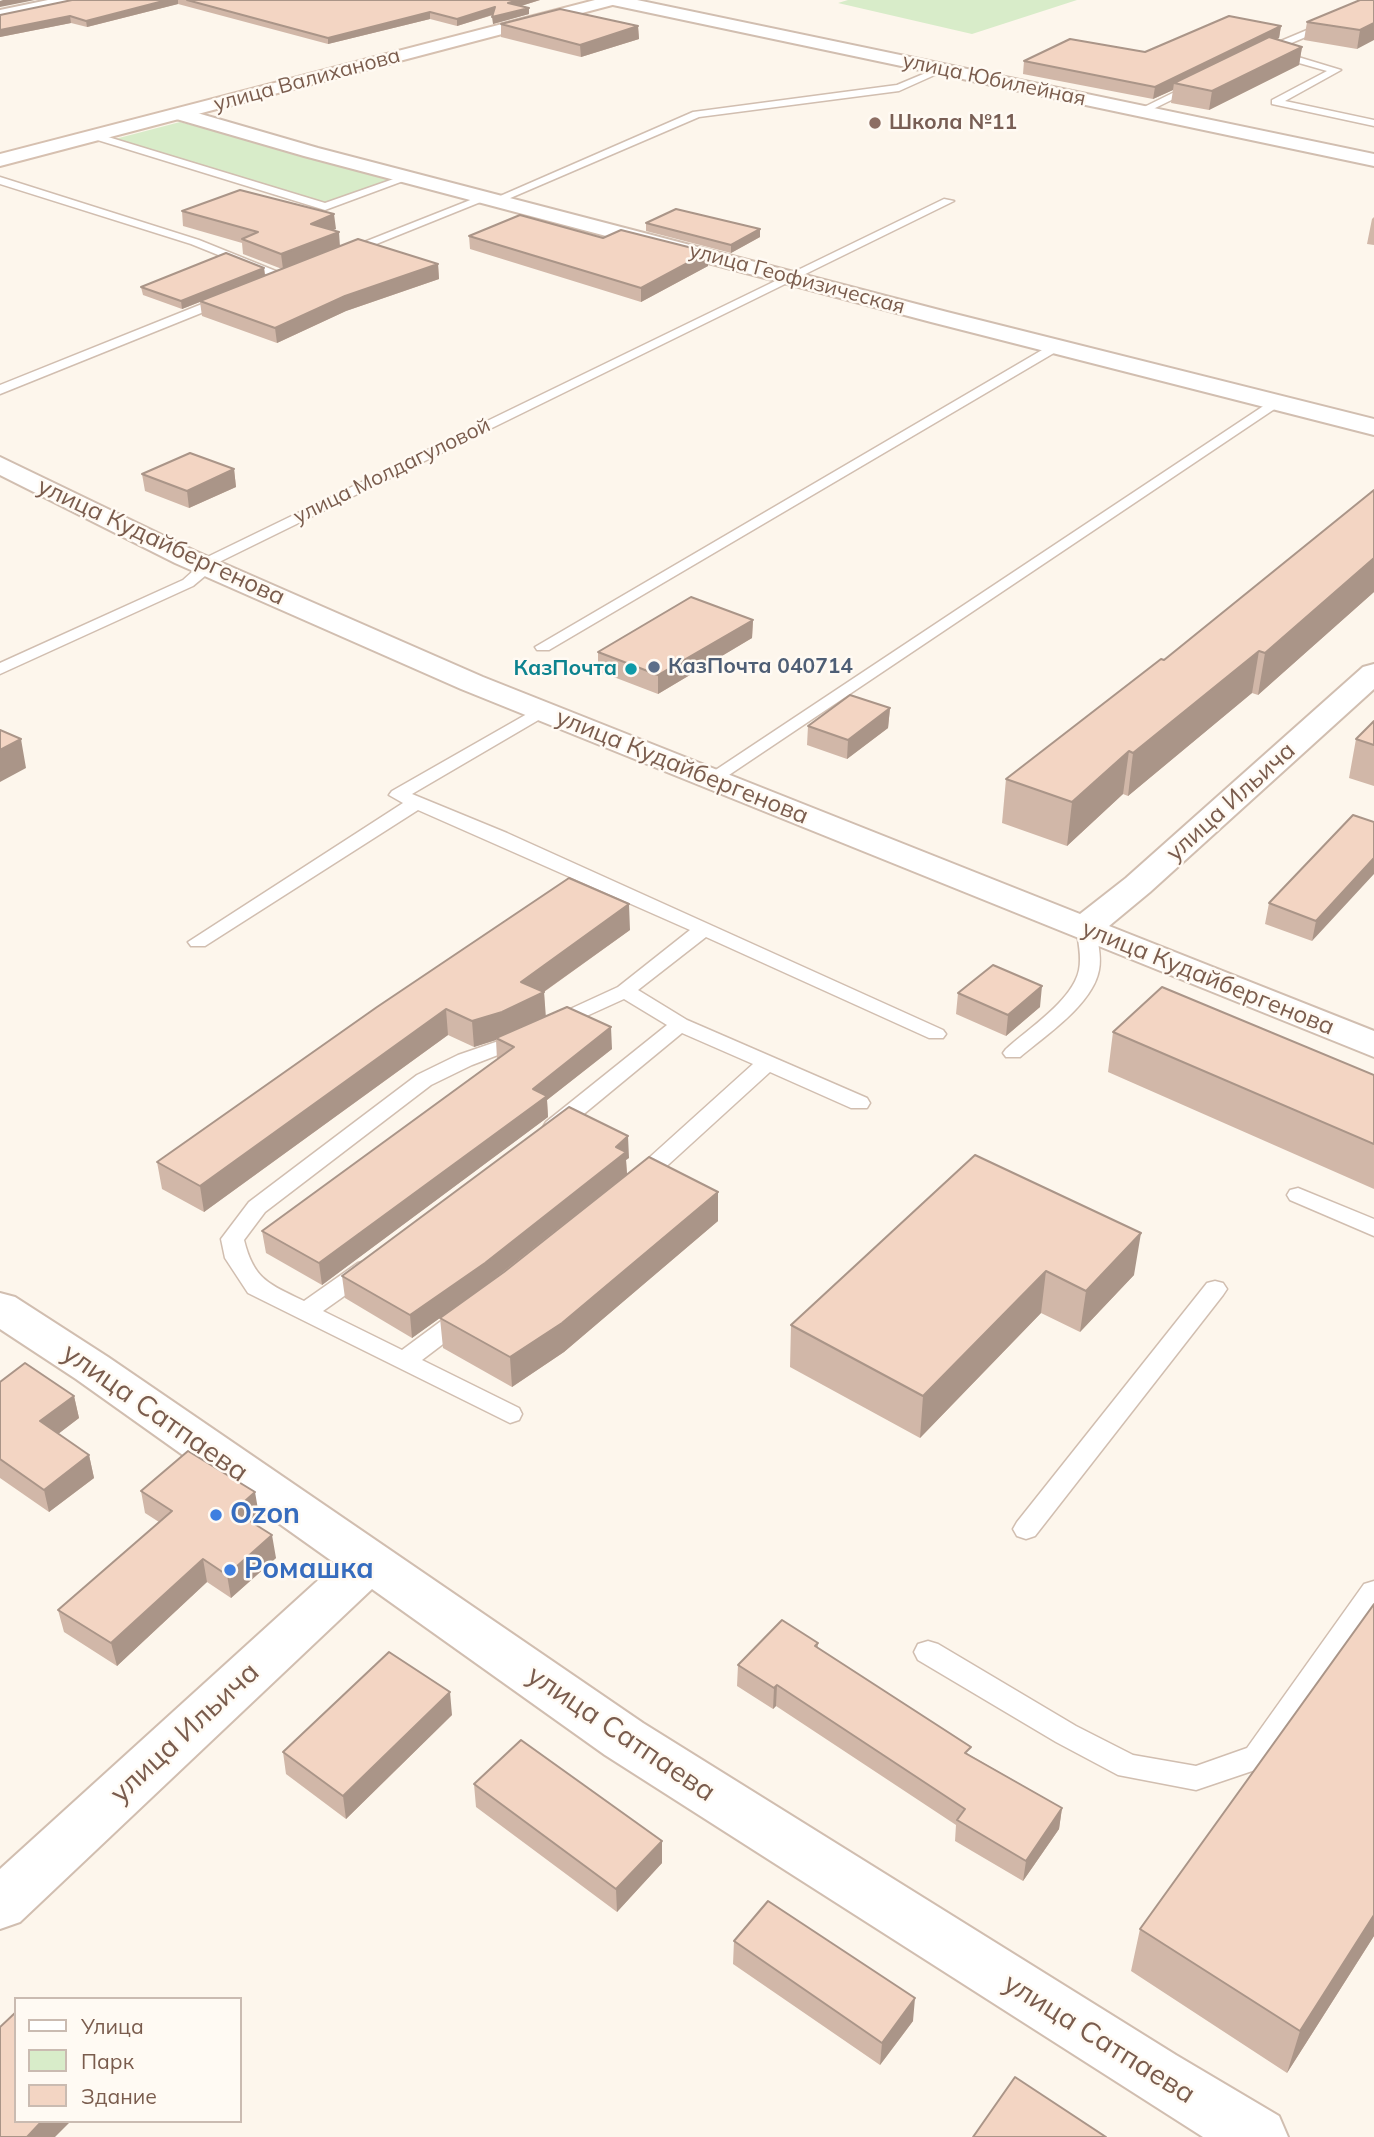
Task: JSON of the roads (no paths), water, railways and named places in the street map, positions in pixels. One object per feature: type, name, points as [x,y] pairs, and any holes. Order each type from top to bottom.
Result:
[{"type":"street","points":[[0,15],[71,0]]},
{"type":"street","name":"улица Юбилейная","points":[[614,0],[1374,160]]},
{"type":"street","name":"улица Валиханова","points":[[0,160],[614,0]]},
{"type":"street","name":"улица Геофизическая","points":[[180,114],[1054,347],[1274,402],[1370,422]]},
{"type":"street","name":"улица Кудайбергенова","points":[[0,465],[202,565],[541,710],[1374,1045]]},
{"type":"street","name":"улица Ильича","points":[[1086,928],[1138,885],[1374,673]]},
{"type":"street","name":"улица Сатпаева","points":[[0,1308],[92,1368],[624,1740],[1258,2137]]},
{"type":"street","name":"улица Ильича","points":[[0,1904],[370,1562]]},
{"type":"lane","points":[[1253,57],[1374,5]]},
{"type":"lane","points":[[1265,50],[1336,70],[1276,102],[1374,123]]},
{"type":"lane","points":[[332,256],[492,199],[697,114],[900,88],[943,69]]},
{"type":"lane","points":[[1141,111],[1204,81]]},
{"type":"lane","points":[[95,136],[325,208],[410,177]]},
{"type":"lane","points":[[0,180],[289,273],[0,390]]},
{"type":"lane","name":"улица Молдагуловой","points":[[0,669],[188,583],[200,573],[202,565],[948,201]]},
{"type":"lane","points":[[543,647],[1054,347]]},
{"type":"lane","points":[[711,779],[1274,402]]},
{"type":"lane","points":[[541,710],[398,795],[500,837],[936,1034]]},
{"type":"lane","points":[[198,942],[416,802]]},
{"type":"lane","points":[[1013,1053],[1076,996],[1089,972],[1086,928]]},
{"type":"lane","points":[[510,1413],[256,1287],[237,1258],[232,1239],[257,1207],[424,1080],[466,1060],[512,1044],[625,991],[703,930]]},
{"type":"lane","points":[[625,991],[680,1024],[859,1103]]},
{"type":"lane","points":[[538,1139],[680,1024]]},
{"type":"lane","points":[[623,1192],[655,1167],[768,1062]]},
{"type":"lane","points":[[1298,1195],[1374,1228]]},
{"type":"lane","points":[[305,1312],[388,1252]]},
{"type":"lane","points":[[1026,1529],[1215,1289]]},
{"type":"lane","points":[[404,1361],[486,1301]]},
{"type":"lane","points":[[928,1652],[1066,1734],[1128,1766],[1196,1777],[1257,1757],[1374,1592]]},
{"type":"place","name":"Школа №11","points":[[875,123]]},
{"type":"place","name":"КазПочта 040714","points":[[654,667]]},
{"type":"place","name":"КазПочта","points":[[631,669]]},
{"type":"place","name":"Ozon","points":[[216,1515]]},
{"type":"place","name":"Ромашка","points":[[230,1570]]}]
